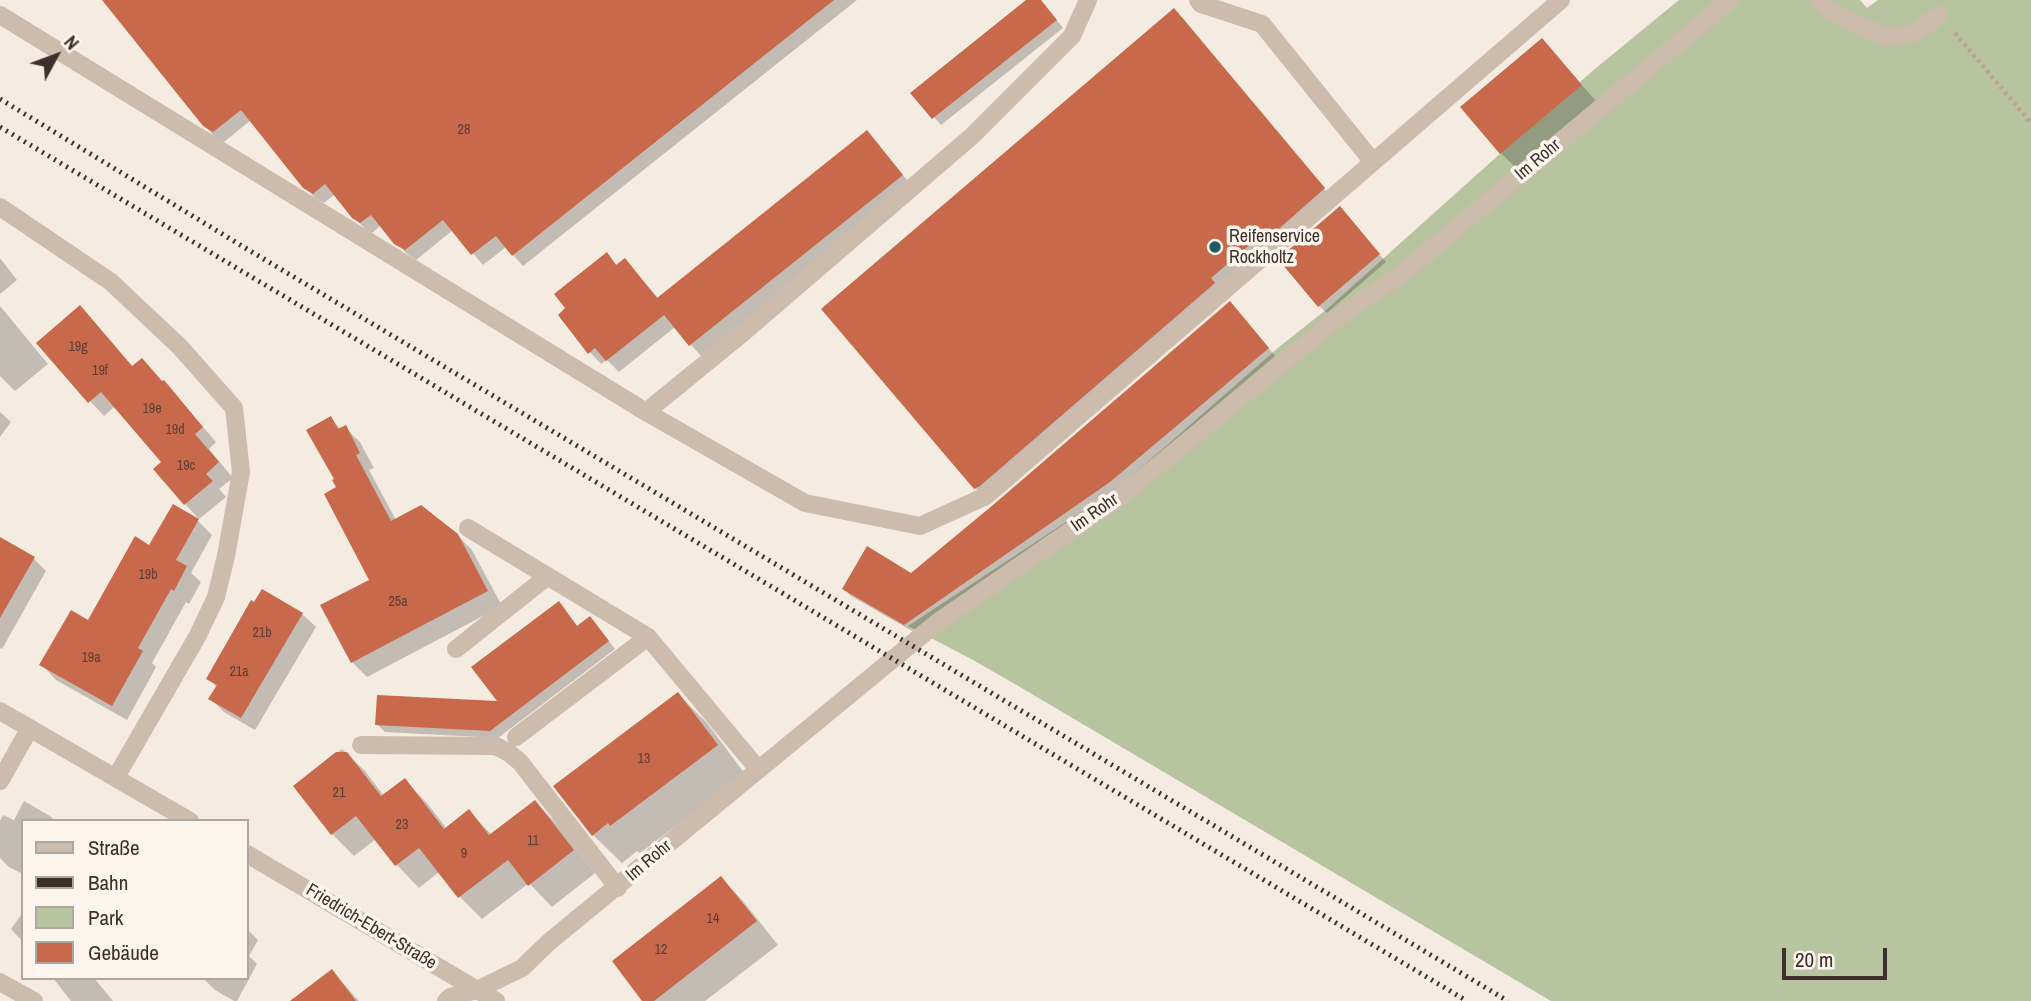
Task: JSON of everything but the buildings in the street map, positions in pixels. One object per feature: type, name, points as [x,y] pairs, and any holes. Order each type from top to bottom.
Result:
[{"type":"street","points":[[646,412],[744,332],[972,136],[1072,36],[1088,0]]},
{"type":"street","points":[[1198,0],[1201,4],[1262,24],[1373,162]]},
{"type":"street","points":[[0,15],[646,412],[805,503],[920,526],[986,496],[1561,0]]},
{"type":"street","name":"Im Rohr","points":[[446,1001],[450,997],[477,990],[522,968],[549,942],[939,622],[1121,496],[1341,315],[1399,276],[1730,0]]},
{"type":"street","points":[[1819,0],[1828,10],[1885,37],[1913,34],[1939,15]]},
{"type":"street","points":[[0,207],[111,282],[180,347],[234,408],[241,472],[216,597],[197,637],[116,777]]},
{"type":"street","points":[[468,528],[648,637],[758,769]]},
{"type":"street","points":[[456,649],[548,576]]},
{"type":"street","points":[[516,737],[648,637]]},
{"type":"street","points":[[0,711],[187,819]]},
{"type":"street","points":[[0,782],[30,729]]},
{"type":"street","points":[[361,744],[496,747],[509,752],[520,762],[618,887]]},
{"type":"street","name":"Friedrich-Ebert-Straße","points":[[248,855],[496,1001]]},
{"type":"street","points":[[0,982],[34,1001]]},
{"type":"path","points":[[1939,15],[2031,123]]},
{"type":"green space","points":[[1679,0],[1860,0],[1867,8],[1878,0],[2031,0],[2031,1001],[1551,1001],[1020,687],[908,626],[1119,487],[1279,347],[1327,309],[1590,73]]},
{"type":"railway","points":[[0,99],[1508,1001]]},
{"type":"railway","points":[[0,127],[1467,1001]]},
{"type":"place","name":"Reifenservice Rockholtz","points":[[1215,247]]}]
